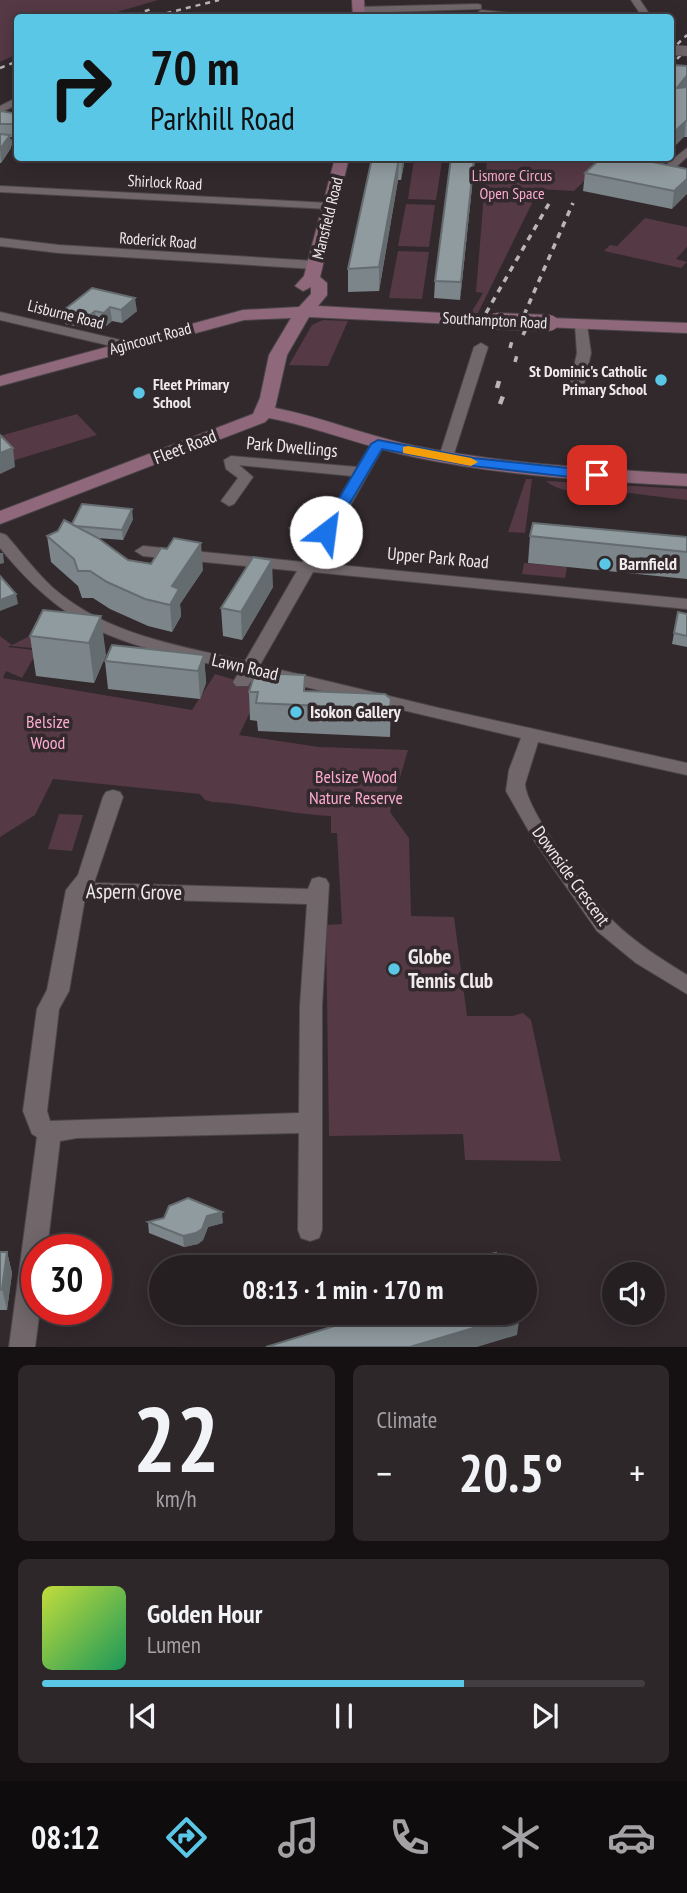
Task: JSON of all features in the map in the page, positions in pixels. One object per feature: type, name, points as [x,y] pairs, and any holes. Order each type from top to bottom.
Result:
[{"type":"main road","name":"Mansfield Road","points":[[300,317],[298,303],[304,283],[313,272],[341,161]]},
{"type":"main road","name":"Mansfield Road","points":[[313,272],[319,283],[319,295]]},
{"type":"main road","points":[[344,312],[331,300],[319,295],[300,317],[273,370],[267,412],[378,444],[446,457],[535,470],[687,480]]},
{"type":"main road","name":"Southampton Road","points":[[300,317],[344,312],[687,328]]},
{"type":"main road","name":"Agincourt Road","points":[[0,381],[226,318],[260,315],[300,317]]},
{"type":"main road","name":"Fleet Road","points":[[0,518],[251,422],[267,412]]},
{"type":"street","points":[[635,0],[647,14]]},
{"type":"street","points":[[358,9],[437,13],[480,9],[510,14]]},
{"type":"street","points":[[672,173],[687,151]]},
{"type":"street","name":"Shirlock Road","points":[[0,189],[329,206]]},
{"type":"street","name":"Roderick Road","points":[[0,242],[313,272]]},
{"type":"street","name":"Lisburne Road","points":[[0,316],[124,345]]},
{"type":"street","points":[[576,389],[584,353],[581,325]]},
{"type":"street","points":[[446,457],[481,347]]},
{"type":"street","points":[[246,674],[378,444]]},
{"type":"street","name":"Park Dwellings","points":[[229,501],[246,477],[231,466],[231,460],[360,472]]},
{"type":"street","points":[[297,528],[326,532]]},
{"type":"street","name":"Lawn Road","points":[[0,538],[49,592],[76,614],[96,625],[158,648],[246,674],[352,694],[687,769]]},
{"type":"street","name":"Upper Park Road","points":[[143,551],[687,604]]},
{"type":"street","name":"Downside Crescent","points":[[532,734],[516,782],[516,793],[540,834],[602,923],[655,966],[687,986]]},
{"type":"street","points":[[76,890],[87,878],[113,797]]},
{"type":"street","name":"Aspern Grove","points":[[49,1133],[40,1127],[35,1111],[48,1009],[58,991],[76,890],[318,890],[311,1006],[310,1230]]},
{"type":"street","points":[[22,1347],[49,1133],[77,1129],[310,1123]]},
{"type":"green space","points":[[0,0],[158,0],[110,14],[14,14],[14,55],[0,62]]},
{"type":"green space","points":[[414,161],[442,161],[436,200],[408,199]]},
{"type":"green space","name":"Lismore Circus Open Space","points":[[487,161],[604,161],[574,191],[539,189],[478,313],[471,313],[483,293],[476,292]]},
{"type":"green space","points":[[406,204],[435,205],[429,247],[398,246]]},
{"type":"green space","points":[[645,218],[687,227],[687,247],[676,259],[687,262],[681,268],[604,251],[610,245],[617,246]]},
{"type":"green space","points":[[398,251],[429,252],[422,299],[389,298]]},
{"type":"green space","points":[[323,320],[348,321],[328,366],[289,365],[312,325]]},
{"type":"green space","points":[[77,414],[97,435],[12,461],[0,436]]},
{"type":"green space","points":[[526,479],[532,479],[525,533],[508,532]]},
{"type":"green space","points":[[546,481],[687,489],[687,500],[624,493],[570,491]]},
{"type":"green space","points":[[524,563],[567,567],[565,578],[522,574]]},
{"type":"green space","points":[[48,611],[71,652],[11,645],[8,647],[42,651],[34,657],[22,678],[6,671],[3,678],[192,710],[215,674],[262,688],[239,735],[319,747],[408,750],[390,812],[409,838],[411,916],[454,917],[467,1016],[512,1016],[523,1013],[531,1020],[561,1161],[465,1160],[463,1134],[329,1136],[326,925],[342,924],[337,833],[331,833],[331,816],[212,802],[205,800],[200,794],[53,779],[35,815],[0,837],[0,636],[12,645],[49,626],[38,616]]},
{"type":"green space","points":[[59,814],[83,815],[72,851],[48,849]]},
{"type":"building","points":[[674,65],[687,66],[687,75],[677,88],[687,87],[687,120],[674,132]]},
{"type":"building","points":[[0,111],[14,113],[14,124],[0,124]]},
{"type":"building","points":[[0,134],[10,135],[0,149]]},
{"type":"building","points":[[371,161],[398,161],[379,267],[348,269]]},
{"type":"building","points":[[451,161],[474,161],[461,282],[435,281]]},
{"type":"building","points":[[598,161],[653,161],[687,169],[687,179],[674,191],[585,173]]},
{"type":"building","points":[[92,288],[135,298],[121,310],[110,307],[104,313],[95,311],[89,316],[64,310]]},
{"type":"building","points":[[0,435],[13,448],[0,453]]},
{"type":"building","points":[[82,504],[132,509],[122,530],[75,526],[72,524]]},
{"type":"building","points":[[64,520],[98,538],[128,560],[151,564],[161,548],[167,549],[174,538],[201,543],[172,586],[179,589],[170,605],[145,599],[90,571],[78,571],[74,559],[47,536],[58,531]]},
{"type":"building","points":[[533,523],[687,537],[687,552],[530,536]]},
{"type":"building","points":[[253,557],[272,560],[241,612],[221,608]]},
{"type":"building","points":[[0,576],[16,594],[0,600]]},
{"type":"building","points":[[43,610],[101,616],[89,643],[30,636]]},
{"type":"building","points":[[678,612],[687,614],[687,636],[674,633]]},
{"type":"building","points":[[112,645],[204,655],[198,671],[105,661]]},
{"type":"building","points":[[255,673],[305,675],[304,691],[385,694],[391,699],[390,709],[256,703],[258,692],[249,692]]},
{"type":"building","points":[[188,1198],[222,1212],[207,1216],[202,1229],[183,1236],[148,1222],[164,1218],[169,1206]]},
{"type":"building","points":[[0,1252],[7,1252],[0,1290]]},
{"type":"building","points":[[338,1325],[483,1325],[410,1347],[266,1347]]},
{"type":"railway","points":[[163,14],[219,0]]},
{"type":"railway","points":[[137,14],[154,8]]},
{"type":"railway","points":[[674,47],[687,35]]},
{"type":"railway","points":[[674,62],[687,49]]},
{"type":"railway","points":[[0,68],[14,63]]},
{"type":"railway","points":[[486,313],[551,200]]},
{"type":"railway","points":[[524,315],[573,203]]},
{"type":"railway","points":[[523,335],[526,329]]},
{"type":"railway","points":[[510,348],[512,341]]},
{"type":"railway","points":[[515,362],[517,355]]},
{"type":"railway","points":[[497,388],[499,381]]},
{"type":"railway","points":[[500,404],[503,396]]},
{"type":"slow traffic","points":[[408,450],[471,462]]},
{"type":"place","name":"St Dominic's Catholic Primary School","points":[[661,380]]},
{"type":"place","name":"Fleet Primary School","points":[[139,393]]},
{"type":"place","name":"Barnfield","points":[[605,564]]},
{"type":"place","name":"Isokon Gallery","points":[[296,712]]},
{"type":"place","name":"Globe Tennis Club","points":[[394,969]]},
{"type":"route","points":[[326,532],[378,444],[473,462],[597,475]]},
{"type":"park label","name":"Belsize Wood","points":[[48,732]]},
{"type":"park label","name":"Belsize Wood Nature Reserve","points":[[356,787]]}]
